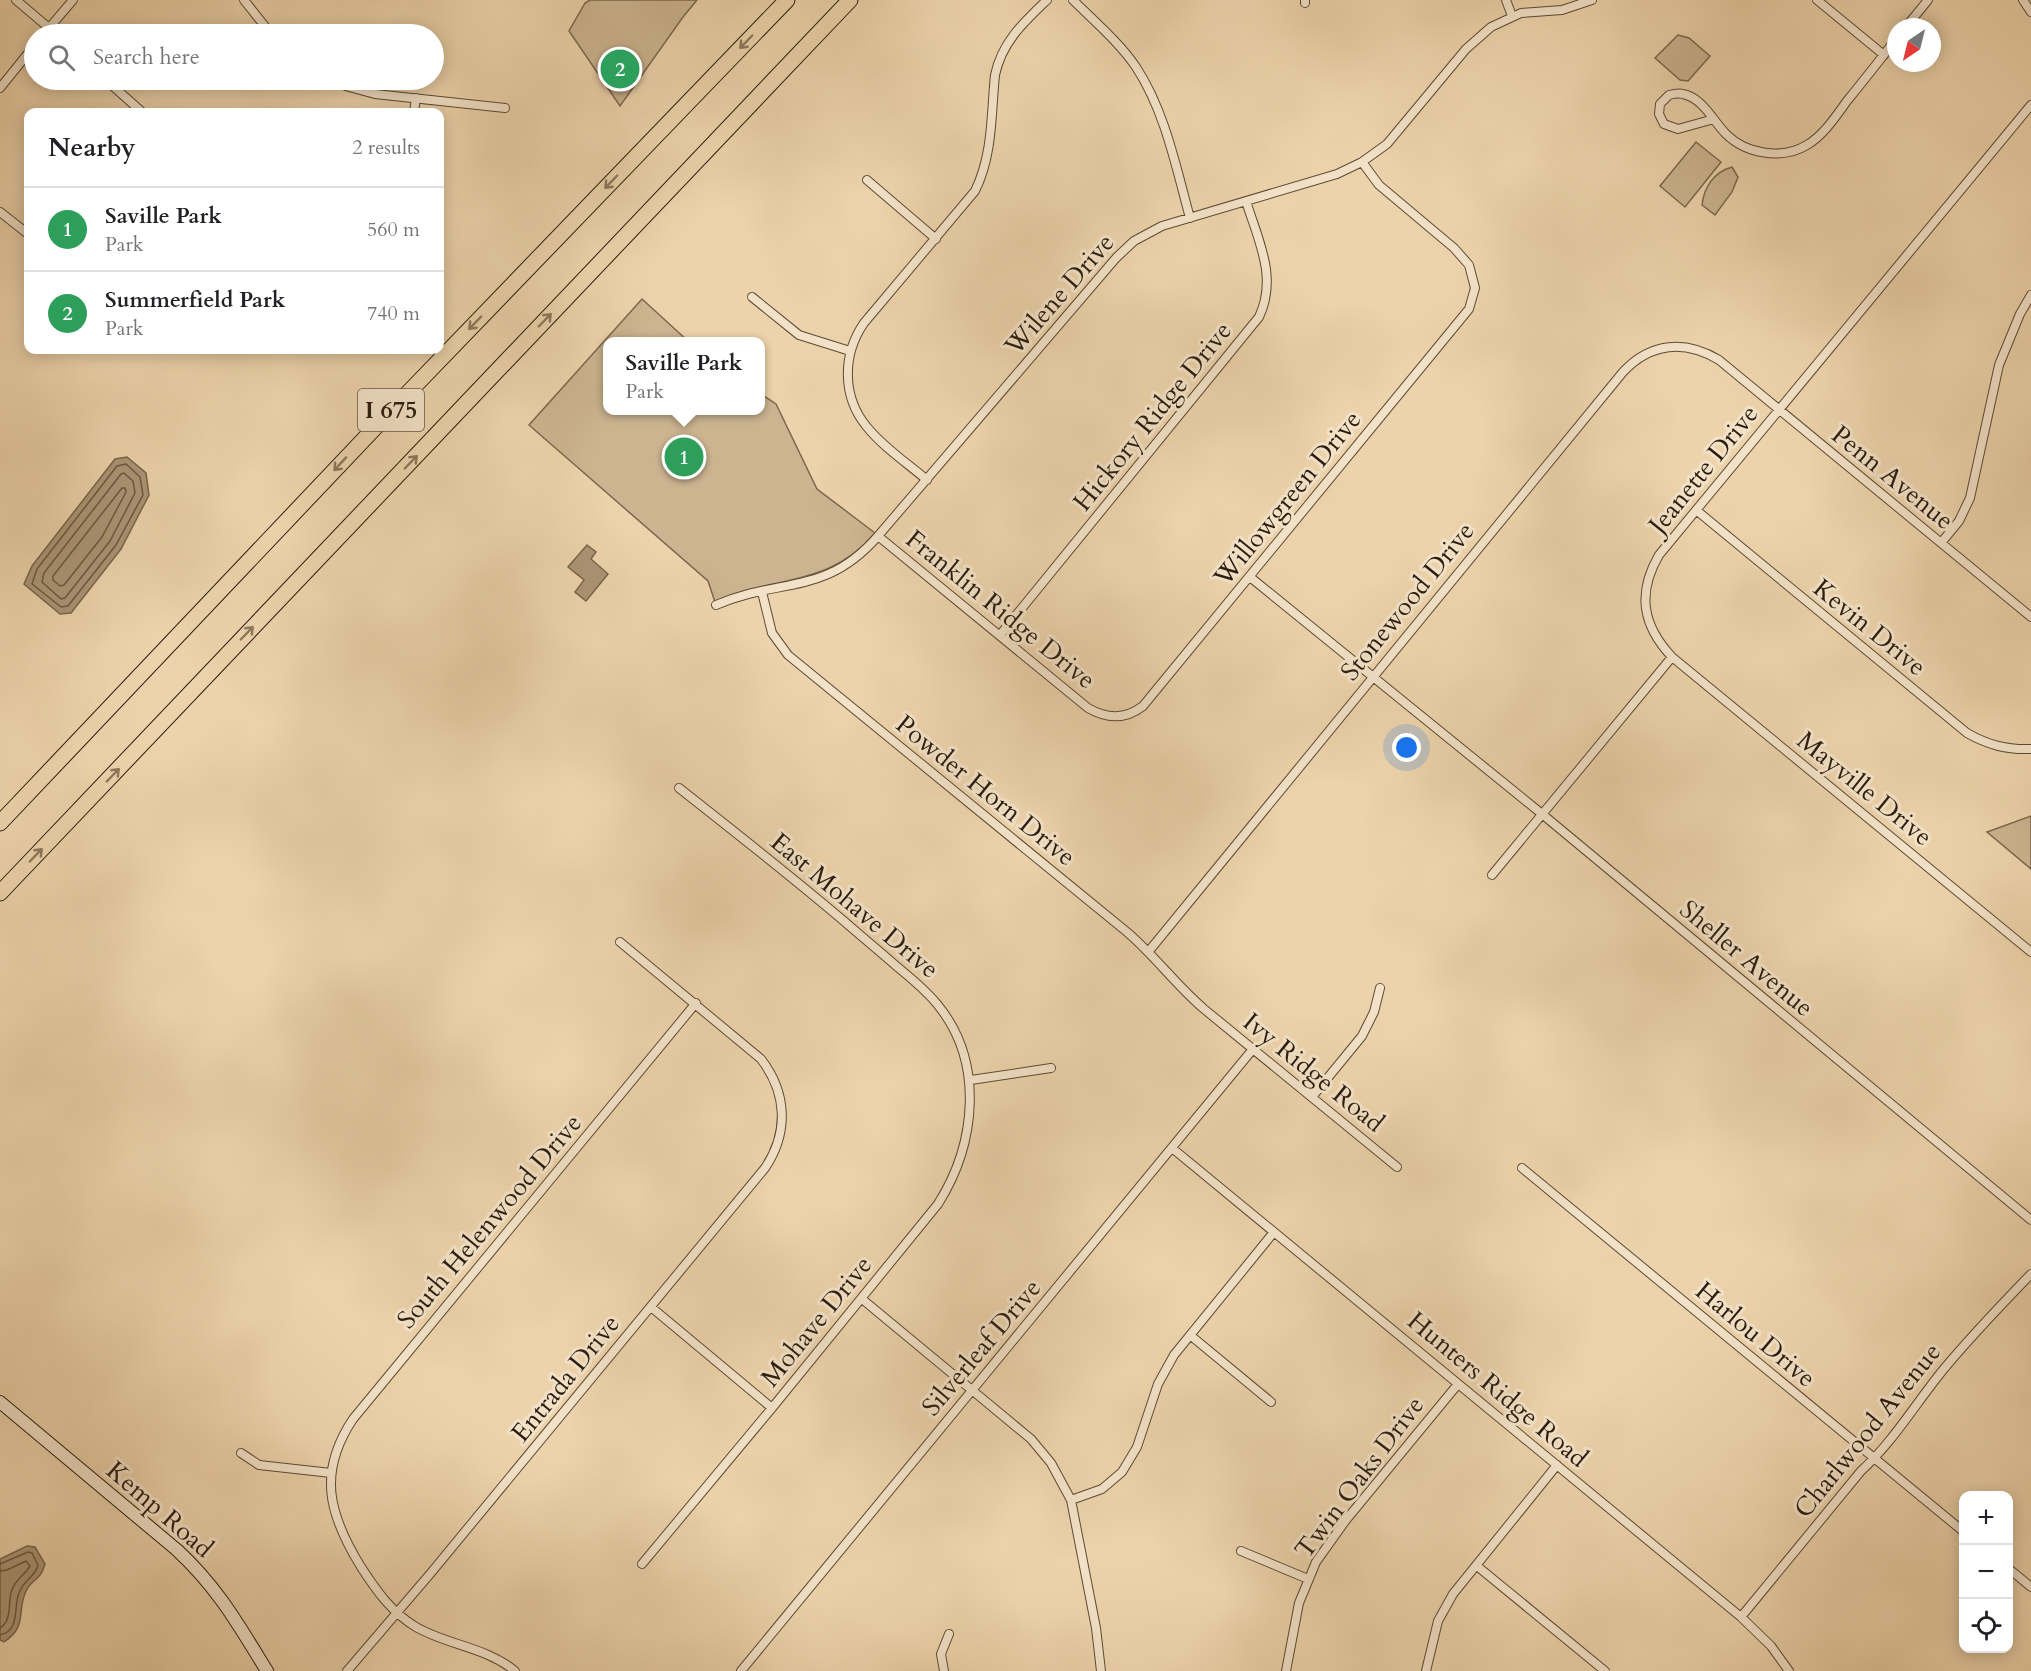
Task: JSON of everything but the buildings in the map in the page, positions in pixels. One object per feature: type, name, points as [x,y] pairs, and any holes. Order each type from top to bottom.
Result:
[{"type":"highway","name":"I 675","points":[[0,823],[406,395],[787,0]]},
{"type":"highway","name":"I 675","points":[[0,893],[850,0]]},
{"type":"main road","name":"Kemp Road","points":[[0,1402],[198,1569],[228,1608],[267,1671]]},
{"type":"street","points":[[16,0],[42,24]]},
{"type":"street","points":[[56,24],[73,0]]},
{"type":"street","points":[[244,0],[263,24]]},
{"type":"street","points":[[927,480],[875,436],[859,416],[852,402],[848,385],[847,369],[850,351],[864,323],[971,197],[981,179],[988,155],[995,75],[1003,50],[1016,30],[1047,0]]},
{"type":"street","points":[[1073,0],[1122,49],[1145,82],[1156,105],[1190,218]]},
{"type":"street","points":[[1506,0],[1512,16]]},
{"type":"street","name":"Wilene Drive","points":[[716,605],[735,597],[808,582],[834,573],[858,558],[1116,258],[1134,241],[1150,231],[1337,174],[1362,162],[1394,137],[1473,41],[1491,27],[1512,16],[1530,12],[1570,9],[1592,0]]},
{"type":"street","points":[[1817,0],[1884,55]]},
{"type":"street","points":[[1913,18],[1928,0]]},
{"type":"street","points":[[1714,119],[1678,129],[1664,124],[1659,114],[1660,104],[1669,94],[1684,94],[1703,106],[1714,119],[1727,135],[1745,148],[1764,153],[1782,153],[1806,145],[1825,130],[1887,51]]},
{"type":"street","points":[[0,88],[24,58]]},
{"type":"street","points":[[117,90],[138,108]]},
{"type":"street","points":[[359,90],[505,108]]},
{"type":"street","points":[[415,108],[416,98]]},
{"type":"street","name":"Jeanette Drive","points":[[1672,657],[1659,642],[1650,626],[1645,603],[1645,591],[1651,569],[1659,555],[2031,105]]},
{"type":"street","name":"Willowgreen Drive","points":[[1097,713],[1109,717],[1121,716],[1133,713],[1143,706],[1466,314],[1475,288],[1472,271],[1464,258],[1379,185],[1362,162]]},
{"type":"street","points":[[867,180],[936,239]]},
{"type":"street","name":"Hickory Ridge Drive","points":[[1000,635],[1259,317],[1267,296],[1268,274],[1246,201]]},
{"type":"street","points":[[0,212],[24,231]]},
{"type":"street","points":[[1941,543],[1959,521],[1970,498],[1999,364],[2020,314],[2031,295]]},
{"type":"street","points":[[752,297],[799,335],[850,351]]},
{"type":"street","name":"Stonewood Drive","points":[[1149,951],[1629,365],[1652,351],[1682,346],[1704,351],[1730,369]]},
{"type":"street","name":"Penn Avenue","points":[[1730,369],[2031,617]]},
{"type":"street","name":"Kevin Drive","points":[[1696,510],[1967,733],[2004,748],[2031,749]]},
{"type":"street","name":"Franklin Ridge Drive","points":[[878,536],[1097,713]]},
{"type":"street","name":"Sheller Avenue","points":[[1250,577],[1542,814],[2031,1220]]},
{"type":"street","name":"Powder Horn Drive","points":[[762,592],[772,633],[788,656],[1149,951],[1188,995],[1204,1009]]},
{"type":"street","points":[[1492,874],[1672,657]]},
{"type":"street","name":"Mayville Drive","points":[[1672,657],[2031,952]]},
{"type":"street","name":"East Mohave Drive","points":[[679,788],[812,894],[928,993],[946,1017],[959,1042],[970,1080]]},
{"type":"street","name":"Entrada Drive","points":[[347,1671],[397,1614],[651,1307],[772,1157],[782,1128],[780,1097],[771,1072],[761,1059],[620,942]]},
{"type":"street","points":[[1312,1097],[1362,1036],[1374,1012],[1380,988]]},
{"type":"street","name":"South Helenwood Drive","points":[[515,1671],[478,1650],[430,1635],[397,1614],[375,1590],[342,1536],[331,1503],[331,1473],[338,1445],[353,1419],[696,1004]]},
{"type":"street","name":"Ivy Ridge Road","points":[[1204,1009],[1397,1167]]},
{"type":"street","name":"Silverleaf Drive","points":[[741,1671],[1253,1049]]},
{"type":"street","points":[[970,1080],[1051,1068]]},
{"type":"street","name":"Mohave Drive","points":[[642,1564],[938,1204],[961,1157],[969,1125],[970,1080]]},
{"type":"street","name":"Hunters Ridge Road","points":[[1172,1148],[1741,1617],[1771,1646],[1789,1671]]},
{"type":"street","name":"Harlou Drive","points":[[1522,1168],[1959,1528]]},
{"type":"street","points":[[1071,1500],[1102,1489],[1114,1481],[1126,1467],[1137,1447],[1161,1377],[1174,1355],[1274,1232]]},
{"type":"street","name":"Charlwood Avenue","points":[[1741,1617],[1874,1458],[1978,1328],[2031,1274]]},
{"type":"street","points":[[862,1299],[1031,1439],[1051,1463],[1071,1500],[1096,1628],[1101,1671]]},
{"type":"street","points":[[651,1307],[772,1408]]},
{"type":"street","points":[[1190,1335],[1271,1402]]},
{"type":"street","name":"Twin Oaks Drive","points":[[1286,1671],[1297,1614],[1308,1579],[1326,1546],[1458,1384]]},
{"type":"street","points":[[241,1453],[259,1465],[331,1473]]},
{"type":"street","points":[[1426,1671],[1438,1621],[1453,1594],[1557,1465]]},
{"type":"street","points":[[1241,1551],[1308,1579]]},
{"type":"street","points":[[1477,1566],[1605,1671]]},
{"type":"street","points":[[2013,1572],[2031,1587]]},
{"type":"street","points":[[944,1671],[941,1654],[949,1634]]},
{"type":"shaded area","points":[[590,0],[697,0],[620,106],[569,31],[585,3]]},
{"type":"shaded area","points":[[1678,35],[1689,38],[1710,56],[1688,81],[1680,80],[1655,58]]},
{"type":"shaded area","points":[[1696,142],[1721,162],[1685,207],[1660,186]]},
{"type":"shaded area","points":[[1732,167],[1738,177],[1732,192],[1715,215],[1702,205],[1705,192],[1715,176]]},
{"type":"shaded area","points":[[642,299],[684,337],[608,337]]},
{"type":"shaded area","points":[[603,342],[603,415],[765,415],[765,397],[776,404],[817,489],[875,533],[857,551],[820,572],[715,602],[708,581],[529,425]]},
{"type":"shaded area","points":[[2031,816],[2031,869],[1987,832]]},
{"type":"water","points":[[127,457],[146,473],[149,495],[121,549],[71,613],[60,614],[24,584],[32,566],[115,459]]},
{"type":"water","points":[[587,545],[596,552],[591,559],[608,574],[586,601],[575,592],[584,580],[568,567]]},
{"type":"water","points":[[27,1546],[35,1547],[45,1564],[41,1574],[26,1591],[19,1625],[4,1642],[0,1640],[0,1559]]},
{"type":"place","name":"Summerfield Park","points":[[620,69]]},
{"type":"place","name":"Saville Park","points":[[684,457]]}]
